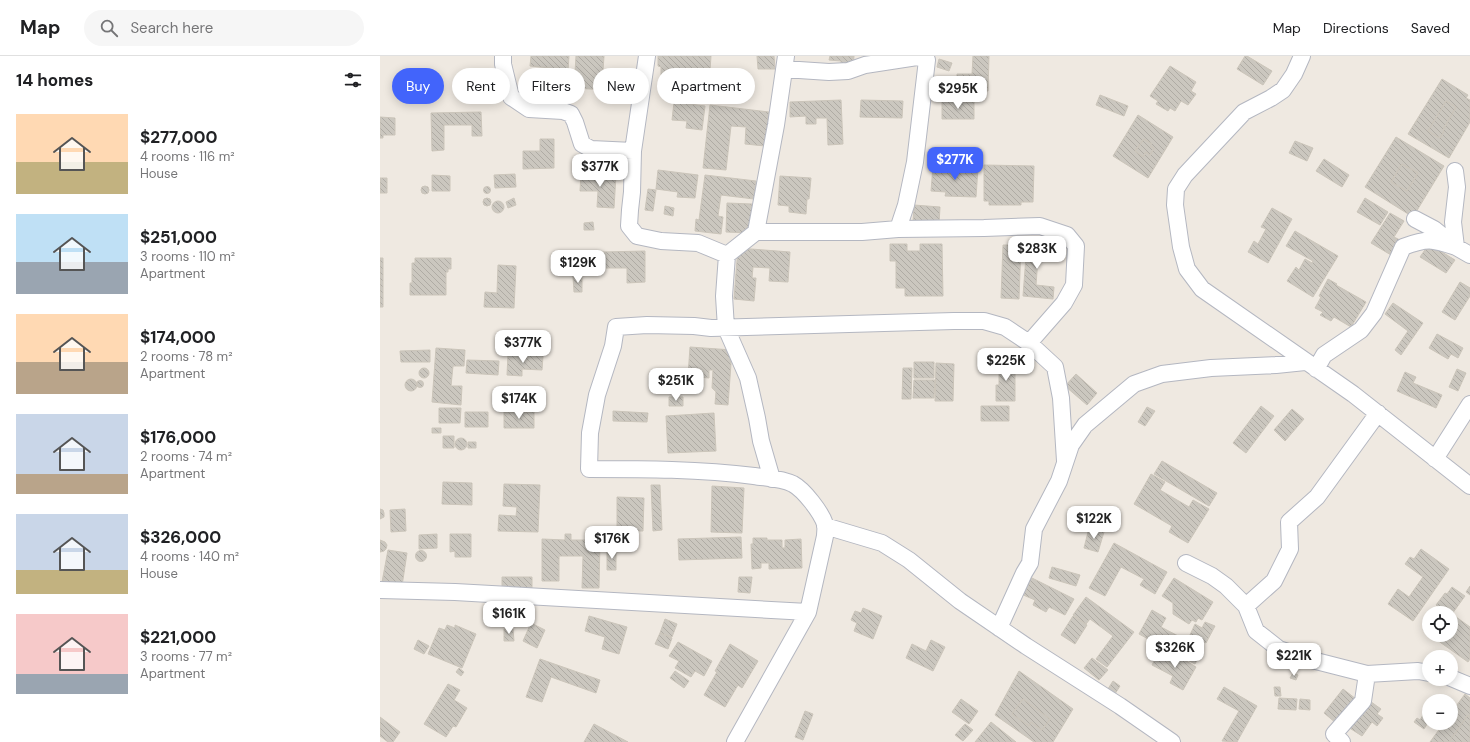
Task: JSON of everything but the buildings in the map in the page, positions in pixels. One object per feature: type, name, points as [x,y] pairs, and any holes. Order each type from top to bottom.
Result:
[{"type":"street","points":[[503,56],[503,64],[511,98],[529,110],[563,110],[571,114],[582,144],[591,149],[633,151]]},
{"type":"street","points":[[648,56],[633,151],[629,226],[637,236],[661,241],[698,243],[727,255]]},
{"type":"street","points":[[1302,56],[1294,74],[1283,90],[1244,112],[1185,175],[1176,189],[1176,205],[1181,247],[1187,269],[1202,289],[1344,387],[1470,486]]},
{"type":"street","points":[[756,232],[776,125],[785,62],[829,72],[848,71],[865,65],[917,57],[927,60],[915,162],[906,205],[898,229]]},
{"type":"street","points":[[1454,171],[1457,187],[1453,222],[1456,247]]},
{"type":"street","points":[[1415,219],[1434,229],[1456,247],[1470,255]]},
{"type":"street","points":[[772,479],[761,441],[758,418],[748,378],[726,328],[724,296],[727,255],[756,232],[862,232],[898,229],[1040,226],[1067,235],[1076,246],[1074,285],[1064,303],[1029,343]]},
{"type":"street","points":[[999,628],[1030,563],[1034,529],[1059,481],[1071,445],[1085,425],[1134,384],[1162,374],[1212,368],[1311,365],[1361,330],[1374,313],[1403,247],[1419,241],[1433,240],[1456,247]]},
{"type":"street","points":[[734,742],[808,612],[825,536],[825,526],[818,510],[793,484],[772,479],[736,474],[694,471],[590,469],[590,433],[597,395],[612,346],[616,327],[647,325],[726,328],[984,321],[1005,327],[1029,343],[1055,367],[1061,398],[1065,461]]},
{"type":"street","points":[[1435,459],[1470,404]]},
{"type":"street","points":[[1246,606],[1274,581],[1290,549],[1289,522],[1317,497],[1378,413]]},
{"type":"street","points":[[825,526],[882,543],[909,560],[960,602],[1120,706],[1172,742]]},
{"type":"street","points":[[1186,563],[1212,576],[1226,586],[1246,606],[1256,631],[1279,649],[1312,660],[1366,674],[1422,672]]},
{"type":"street","points":[[380,590],[463,592],[808,612]]},
{"type":"street","points":[[1342,742],[1334,734],[1363,700],[1366,674]]},
{"type":"street","points":[[1458,681],[1470,686]]}]
